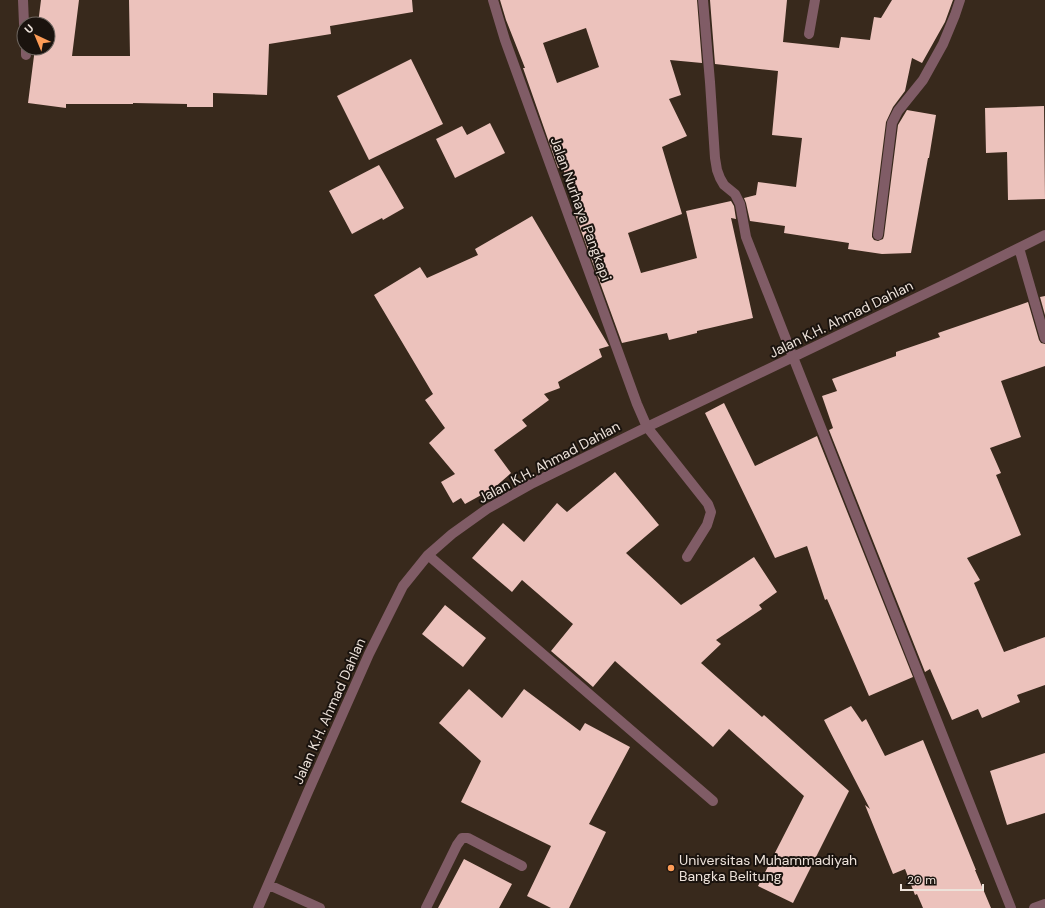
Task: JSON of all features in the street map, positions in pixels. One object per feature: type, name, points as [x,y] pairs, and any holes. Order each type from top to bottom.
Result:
[{"type":"street","points":[[23,0],[24,16]]},
{"type":"street","name":"Jalan Nurhaya Pangkapi","points":[[493,0],[505,40],[637,404],[647,427],[710,508],[711,512],[707,524],[687,557]]},
{"type":"street","points":[[703,0],[717,170],[724,185],[735,194],[740,204],[746,237],[1011,908]]},
{"type":"street","points":[[809,34],[815,0]]},
{"type":"street","points":[[878,235],[892,123],[898,111],[923,80],[943,44],[960,0]]},
{"type":"street","name":"Jalan K.H. Ahmad Dahlan","points":[[258,908],[369,654],[403,586],[428,555],[452,534],[488,509],[533,483],[1045,235]]},
{"type":"street","points":[[1019,248],[1045,338]]},
{"type":"street","points":[[428,555],[713,801]]},
{"type":"street","points":[[426,908],[457,845],[462,838],[468,838],[522,866]]},
{"type":"street","points":[[269,885],[320,908]]},
{"type":"street","points":[[1034,908],[1045,904]]},
{"type":"building","points":[[41,0],[79,0],[72,56],[130,56],[129,0],[412,0],[413,12],[330,26],[331,34],[269,44],[267,95],[213,93],[213,107],[187,107],[187,104],[133,103],[66,104],[66,108],[28,103],[34,56],[56,56],[56,16],[39,16]]},
{"type":"building","points":[[500,0],[697,0],[702,63],[670,60],[681,95],[669,99],[687,136],[662,147],[682,214],[628,233],[641,273],[697,258],[686,211],[731,201],[734,206],[736,219],[731,218],[753,318],[697,331],[697,333],[669,340],[667,333],[622,343],[575,214],[579,213],[562,166],[558,168],[523,68],[525,68],[506,20]],"holes":[[[586,28],[599,67],[557,83],[543,43]]]},
{"type":"building","points":[[710,0],[787,0],[783,42],[839,48],[841,37],[870,40],[874,17],[881,18],[892,0],[953,0],[945,22],[922,63],[912,58],[905,91],[893,107],[886,122],[872,234],[874,240],[878,241],[883,239],[884,236],[898,125],[907,110],[936,115],[911,253],[882,254],[848,249],[849,243],[784,233],[785,226],[750,221],[744,198],[756,195],[758,182],[796,187],[802,138],[772,135],[778,71],[715,64]]},
{"type":"building","points":[[411,59],[443,124],[369,160],[337,96]]},
{"type":"building","points":[[1044,106],[1045,199],[1008,200],[1007,152],[986,153],[985,108]]},
{"type":"building","points":[[490,123],[505,153],[455,178],[436,139],[462,126],[467,135]]},
{"type":"building","points":[[379,165],[404,208],[383,220],[382,218],[352,234],[329,191]]},
{"type":"building","points":[[532,216],[609,346],[599,349],[602,357],[558,382],[560,388],[544,394],[549,400],[522,420],[527,426],[494,450],[511,473],[494,488],[465,504],[461,498],[453,503],[441,482],[455,474],[429,443],[445,428],[425,400],[433,394],[374,295],[420,267],[427,278],[478,255],[475,249]]},
{"type":"building","points":[[1045,296],[1045,315],[1040,297]]},
{"type":"building","points":[[1028,302],[1039,340],[1041,343],[1045,344],[1045,366],[1001,381],[1021,437],[990,448],[1001,473],[996,475],[1021,535],[967,558],[980,580],[974,583],[1004,652],[1045,637],[1045,685],[1017,695],[1020,702],[982,718],[978,709],[952,720],[930,669],[925,672],[829,430],[833,428],[822,396],[837,391],[832,379],[896,356],[896,352],[940,337],[938,333]]},
{"type":"building","points":[[724,403],[755,466],[817,436],[913,677],[869,696],[827,599],[825,600],[807,546],[775,558],[705,413]]},
{"type":"building","points":[[615,472],[659,525],[626,553],[681,605],[754,557],[777,592],[759,605],[762,609],[716,640],[721,644],[701,663],[762,717],[764,715],[849,791],[793,903],[758,886],[804,796],[729,729],[713,747],[615,661],[593,687],[551,651],[573,624],[522,580],[512,592],[472,558],[503,523],[524,542],[557,503],[567,512]]},
{"type":"building","points":[[445,605],[486,638],[463,667],[422,634]]},
{"type":"building","points":[[469,689],[502,718],[524,689],[580,731],[585,723],[630,747],[589,824],[606,832],[569,908],[551,908],[527,896],[551,846],[461,802],[481,761],[439,723]]},
{"type":"building","points":[[851,706],[862,722],[866,719],[885,756],[923,740],[991,908],[923,908],[917,894],[915,895],[905,869],[893,874],[865,805],[870,809],[824,720]]},
{"type":"building","points":[[1045,753],[1045,813],[1007,825],[990,771]]},
{"type":"building","points":[[464,859],[512,884],[499,908],[438,908]]},
{"type":"place","name":"Universitas Muhammadiyah Bangka Belitung","points":[[671,868]]}]
